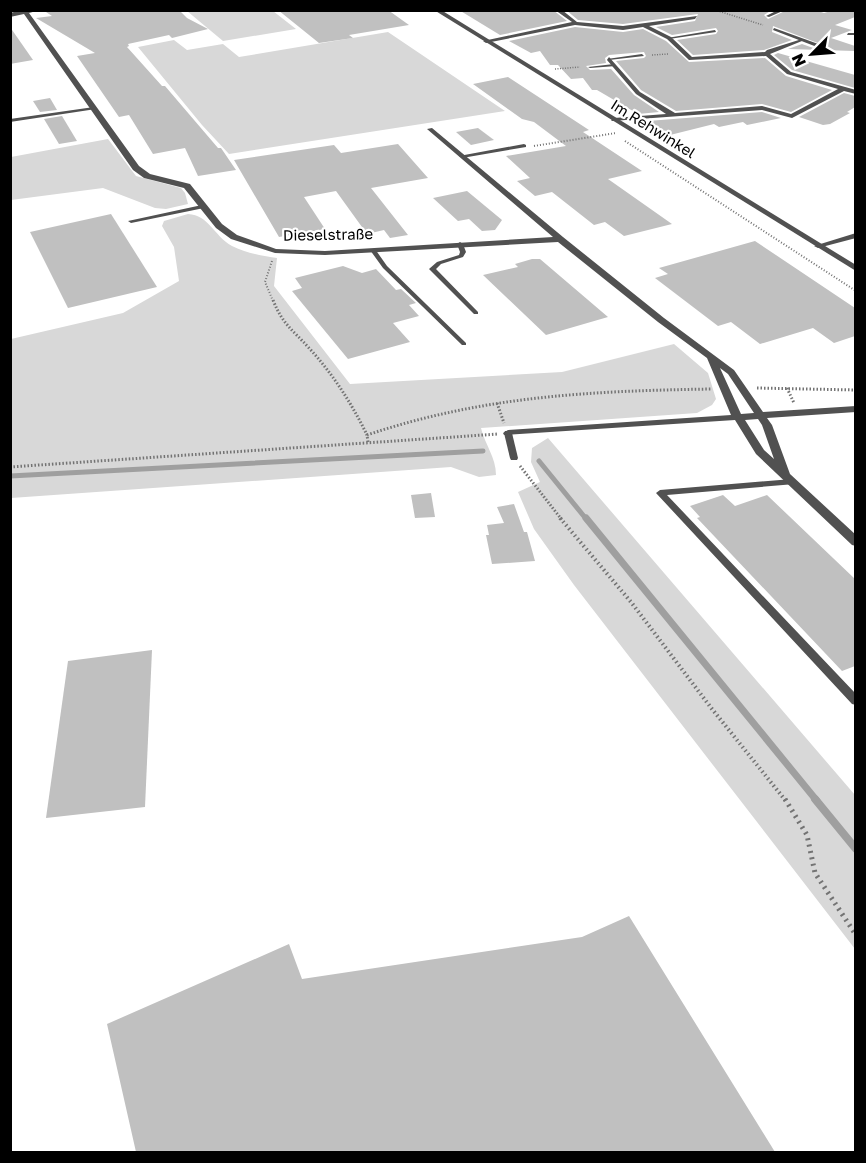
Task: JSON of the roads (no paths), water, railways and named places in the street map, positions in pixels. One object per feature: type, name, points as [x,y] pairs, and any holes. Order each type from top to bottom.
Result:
[{"type":"street","points":[[10,15],[38,10]]},
{"type":"street","name":"Im Rehwinkel","points":[[436,10],[855,269]]},
{"type":"street","points":[[557,10],[574,20],[575,23]]},
{"type":"street","name":"Dieselstraße","points":[[25,12],[141,173],[187,186],[219,226],[234,237],[275,251],[325,253],[560,239]]},
{"type":"street","points":[[486,41],[575,23],[623,28],[695,17]]},
{"type":"street","points":[[644,25],[669,38],[684,52],[691,63],[767,54],[769,51],[800,40]]},
{"type":"street","points":[[767,54],[789,73],[855,92]]},
{"type":"street","points":[[609,59],[638,93],[672,114]]},
{"type":"street","points":[[614,120],[762,108],[792,116],[842,89]]},
{"type":"street","points":[[430,129],[560,239],[710,358],[731,372],[762,417],[788,479]]},
{"type":"street","points":[[818,246],[855,235]]},
{"type":"street","points":[[710,358],[739,418],[760,452],[855,542]]},
{"type":"street","points":[[508,434],[855,410]]},
{"type":"lane","points":[[768,16],[783,10]]},
{"type":"lane","points":[[774,29],[819,46]]},
{"type":"lane","points":[[669,38],[715,31]]},
{"type":"lane","points":[[848,34],[855,34]]},
{"type":"lane","points":[[609,59],[642,56]]},
{"type":"lane","points":[[590,67],[614,65]]},
{"type":"lane","points":[[10,121],[94,108]]},
{"type":"lane","points":[[462,156],[524,146]]},
{"type":"lane","points":[[131,221],[202,207]]},
{"type":"lane","points":[[460,244],[463,252],[461,256],[439,263],[432,270],[476,314]]},
{"type":"lane","points":[[373,250],[386,267],[464,344]]},
{"type":"lane","points":[[508,434],[514,458]]},
{"type":"lane","points":[[788,479],[660,493],[855,701]]},
{"type":"waterway","points":[[10,476],[483,451]]},
{"type":"waterway","points":[[539,461],[587,520]]},
{"type":"waterway","points":[[586,518],[817,801]]},
{"type":"waterway","points":[[815,799],[856,849]]}]
